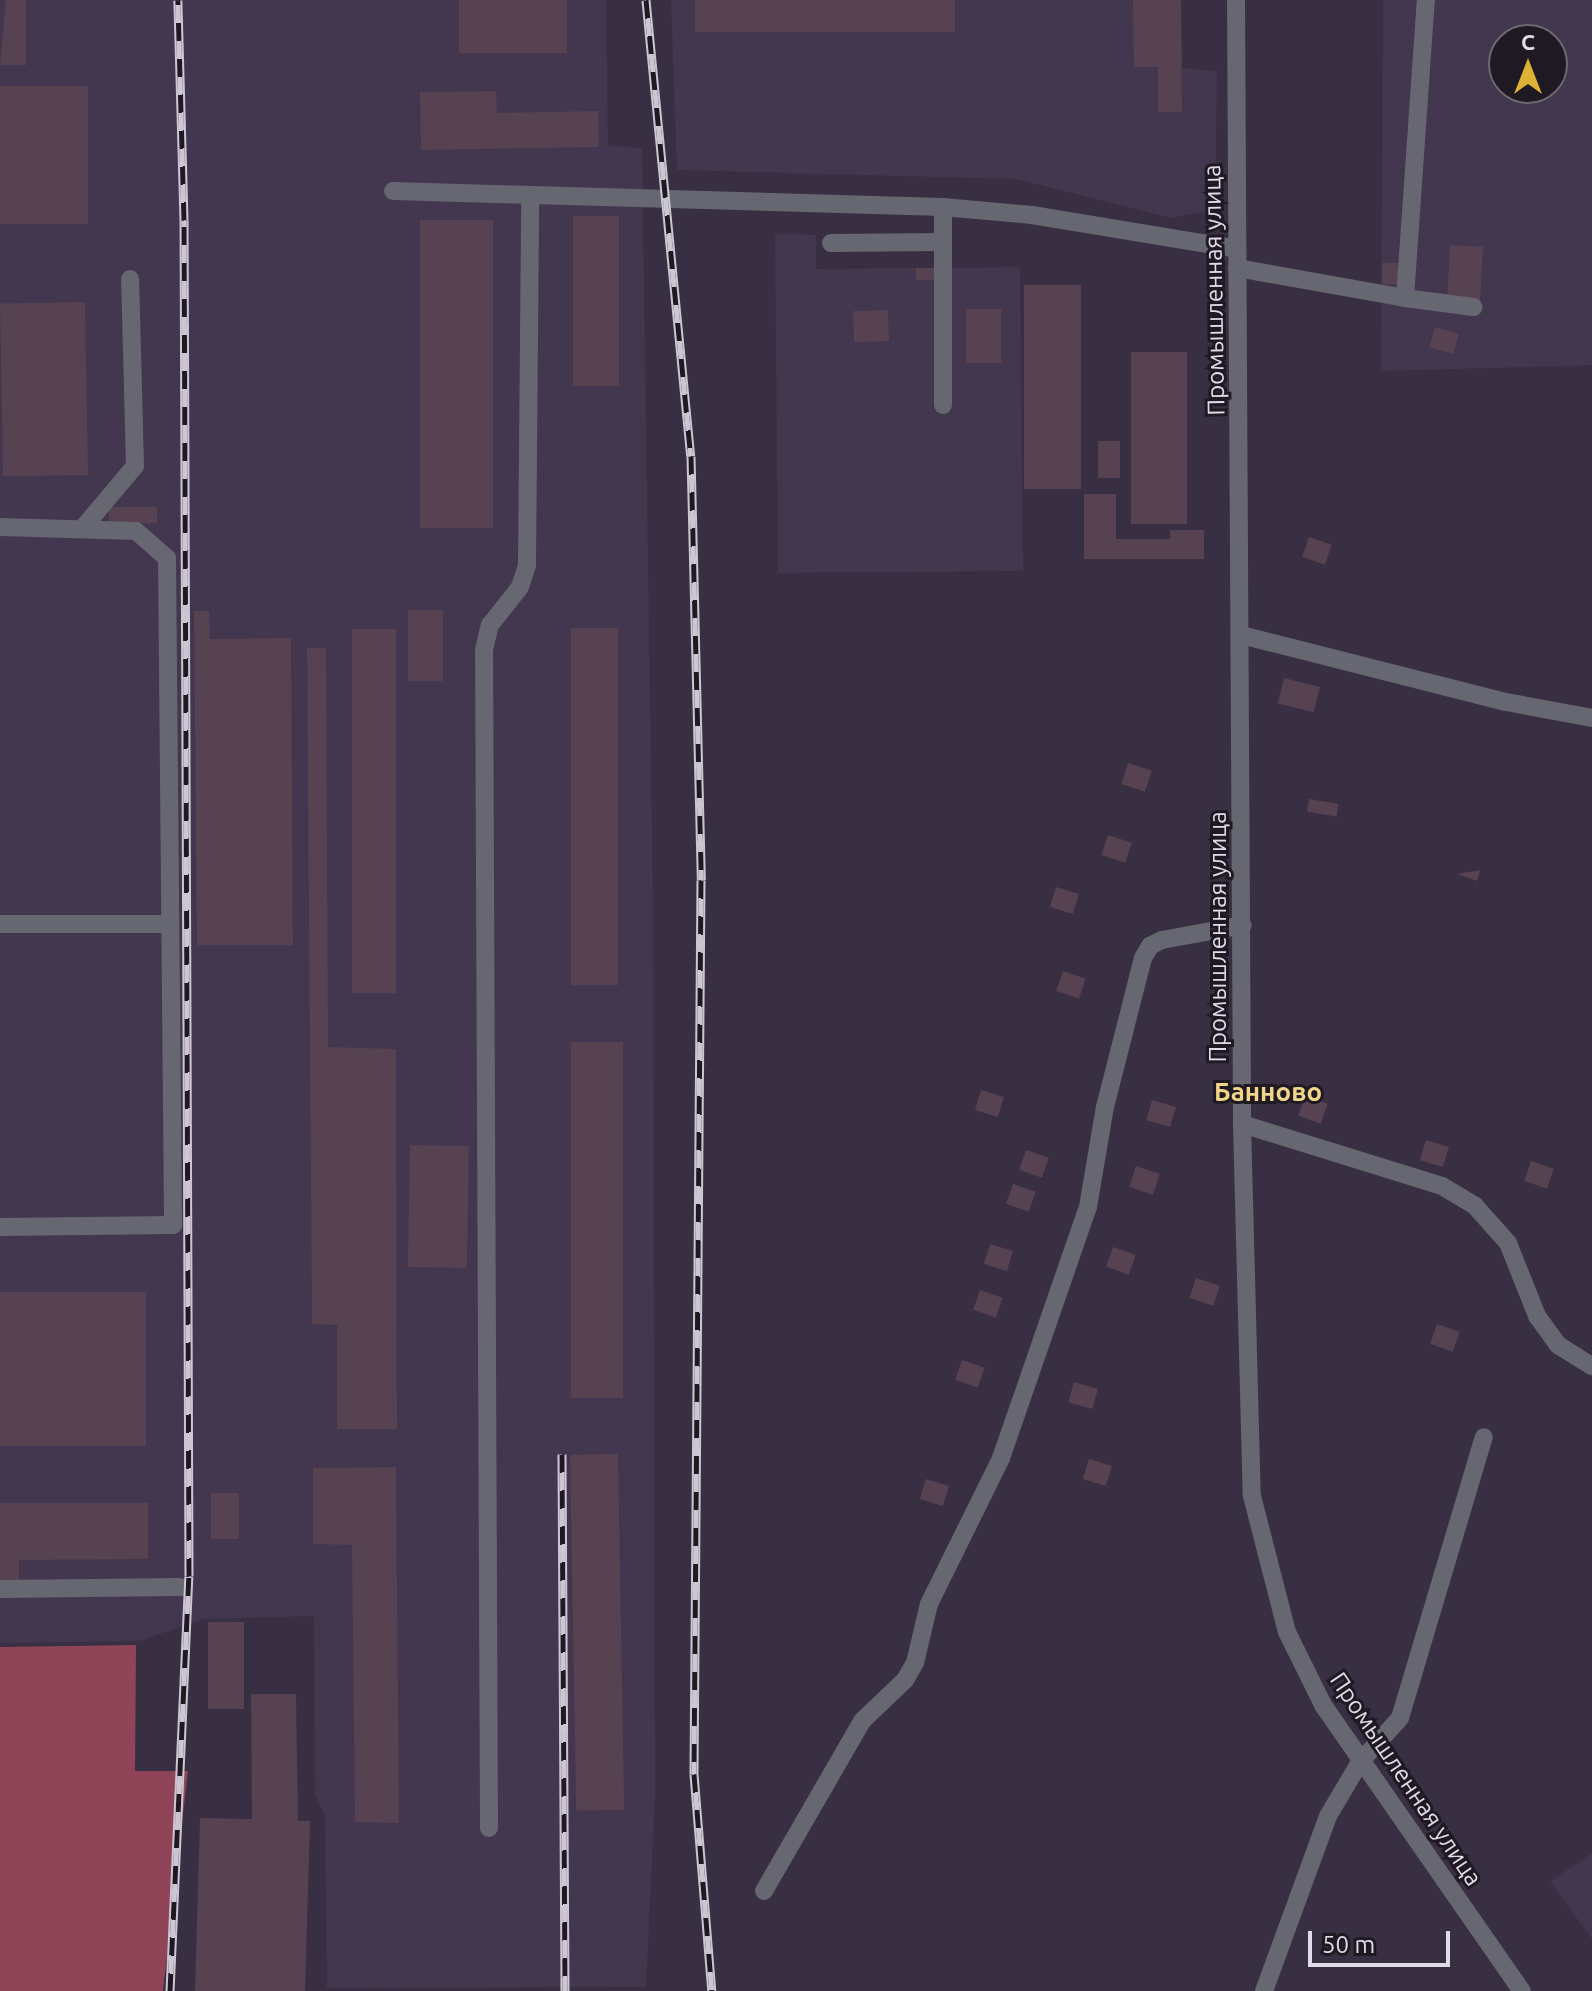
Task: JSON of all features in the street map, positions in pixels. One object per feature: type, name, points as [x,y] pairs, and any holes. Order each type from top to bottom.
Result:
[{"type":"street","name":"Промышленная улица","points":[[1236,0],[1242,1124],[1252,1496],[1287,1632],[1323,1705],[1522,1991]]},
{"type":"street","points":[[1405,298],[1426,0]]},
{"type":"street","points":[[393,191],[943,207],[1032,215],[1237,249]]},
{"type":"street","points":[[489,1828],[484,650],[490,625],[520,587],[527,566],[530,195]]},
{"type":"street","points":[[943,207],[943,405]]},
{"type":"street","points":[[831,243],[943,242]]},
{"type":"street","points":[[1237,268],[1473,307]]},
{"type":"street","points":[[82,529],[135,466],[130,279]]},
{"type":"street","points":[[0,527],[136,531],[167,558],[173,1225],[0,1227]]},
{"type":"street","points":[[1241,635],[1506,702],[1592,718]]},
{"type":"street","points":[[0,924],[170,924]]},
{"type":"street","points":[[764,1891],[862,1721],[905,1680],[915,1663],[929,1604],[1001,1458],[1088,1207],[1105,1107],[1143,958],[1150,946],[1162,940],[1243,925]]},
{"type":"street","points":[[1242,1124],[1442,1186],[1475,1206],[1508,1243],[1537,1316],[1558,1345],[1592,1366]]},
{"type":"street","points":[[1264,1991],[1328,1816],[1360,1762],[1400,1718],[1484,1437]]},
{"type":"street","points":[[0,1589],[180,1587]]},
{"type":"shaded area","points":[[0,0],[606,0],[608,146],[642,148],[653,907],[655,1794],[646,1987],[327,1988],[325,1816],[315,1794],[314,1616],[203,1619],[139,1641],[0,1643]]},
{"type":"shaded area","points":[[671,0],[1181,0],[1182,68],[1217,71],[1215,209],[1171,218],[1017,179],[677,170]]},
{"type":"shaded area","points":[[1383,0],[1592,0],[1592,365],[1381,371]]},
{"type":"shaded area","points":[[775,234],[816,235],[816,269],[1020,267],[1023,571],[778,573]]},
{"type":"shaded area","points":[[136,1645],[135,1771],[188,1771],[163,1991],[0,1991],[0,1647]]},
{"type":"shaded area","points":[[1592,1853],[1592,1939],[1550,1882]]},
{"type":"building","points":[[6,0],[26,0],[26,65],[0,65]]},
{"type":"building","points":[[459,0],[567,0],[567,53],[459,53]]},
{"type":"building","points":[[695,0],[955,0],[955,32],[695,32]]},
{"type":"building","points":[[1133,0],[1181,0],[1182,112],[1158,112],[1158,67],[1134,67]]},
{"type":"building","points":[[0,86],[88,86],[88,224],[0,224]]},
{"type":"building","points":[[496,91],[497,113],[598,111],[599,147],[421,150],[420,92]]},
{"type":"building","points":[[573,216],[619,216],[619,386],[573,386]]},
{"type":"building","points":[[420,220],[493,220],[493,528],[420,528]]},
{"type":"building","points":[[1450,245],[1483,247],[1480,303],[1447,301]]},
{"type":"building","points":[[1382,263],[1398,263],[1398,284],[1382,284]]},
{"type":"building","points":[[916,268],[935,268],[935,280],[916,280]]},
{"type":"building","points":[[1024,285],[1081,285],[1081,489],[1024,489]]},
{"type":"building","points":[[85,302],[88,475],[3,476],[0,303]]},
{"type":"building","points":[[966,309],[1001,309],[1001,363],[966,363]]},
{"type":"building","points":[[888,310],[889,341],[854,342],[853,311]]},
{"type":"building","points":[[1435,327],[1459,334],[1453,354],[1429,347]]},
{"type":"building","points":[[1131,352],[1187,352],[1187,524],[1131,524]]},
{"type":"building","points":[[1098,441],[1120,441],[1120,478],[1098,478]]},
{"type":"building","points":[[1084,494],[1116,494],[1116,539],[1170,539],[1170,530],[1204,530],[1204,559],[1084,559]]},
{"type":"building","points":[[109,507],[157,507],[157,523],[109,523]]},
{"type":"building","points":[[1309,537],[1332,545],[1325,565],[1302,557]]},
{"type":"building","points":[[408,610],[443,610],[443,681],[408,681]]},
{"type":"building","points":[[194,611],[209,611],[210,639],[291,638],[293,945],[197,945]]},
{"type":"building","points":[[571,628],[618,628],[618,985],[571,985]]},
{"type":"building","points":[[352,629],[396,629],[396,993],[352,993]]},
{"type":"building","points":[[307,648],[326,648],[328,1047],[396,1049],[397,1429],[337,1429],[337,1325],[312,1324]]},
{"type":"building","points":[[1284,678],[1320,687],[1314,712],[1278,703]]},
{"type":"building","points":[[1128,763],[1152,771],[1145,792],[1121,784]]},
{"type":"building","points":[[1309,799],[1339,804],[1337,817],[1307,812]]},
{"type":"building","points":[[1108,835],[1132,843],[1125,863],[1102,855]]},
{"type":"building","points":[[1480,870],[1477,881],[1457,874]]},
{"type":"building","points":[[1056,887],[1079,894],[1073,914],[1050,907]]},
{"type":"building","points":[[1063,971],[1086,979],[1079,999],[1056,991]]},
{"type":"building","points":[[571,1042],[623,1042],[623,1398],[571,1398]]},
{"type":"building","points":[[981,1090],[1004,1097],[998,1117],[975,1110]]},
{"type":"building","points":[[1305,1096],[1328,1104],[1321,1124],[1298,1116]]},
{"type":"building","points":[[1152,1100],[1176,1107],[1170,1127],[1146,1120]]},
{"type":"building","points":[[1426,1140],[1449,1147],[1443,1167],[1420,1160]]},
{"type":"building","points":[[410,1145],[469,1146],[467,1268],[408,1267]]},
{"type":"building","points":[[1026,1150],[1049,1158],[1042,1178],[1019,1170]]},
{"type":"building","points":[[1531,1161],[1554,1169],[1547,1189],[1524,1181]]},
{"type":"building","points":[[1136,1166],[1160,1174],[1153,1195],[1129,1187]]},
{"type":"building","points":[[1013,1184],[1036,1192],[1029,1212],[1006,1204]]},
{"type":"building","points":[[990,1244],[1013,1251],[1007,1271],[984,1264]]},
{"type":"building","points":[[1113,1247],[1136,1255],[1129,1275],[1106,1267]]},
{"type":"building","points":[[1196,1278],[1220,1286],[1213,1306],[1190,1298]]},
{"type":"building","points":[[980,1290],[1003,1298],[996,1318],[973,1310]]},
{"type":"building","points":[[0,1292],[146,1292],[146,1446],[0,1446]]},
{"type":"building","points":[[1437,1324],[1460,1332],[1453,1352],[1430,1344]]},
{"type":"building","points":[[962,1360],[985,1368],[978,1388],[955,1380]]},
{"type":"building","points":[[1074,1382],[1098,1389],[1092,1409],[1068,1402]]},
{"type":"building","points":[[618,1454],[624,1810],[576,1811],[570,1455]]},
{"type":"building","points":[[1089,1459],[1112,1466],[1106,1486],[1083,1479]]},
{"type":"building","points":[[396,1467],[399,1823],[355,1822],[352,1545],[313,1544],[313,1468]]},
{"type":"building","points":[[926,1479],[949,1486],[943,1506],[920,1499]]},
{"type":"building","points":[[211,1493],[239,1493],[239,1539],[211,1539]]},
{"type":"building","points":[[0,1503],[148,1503],[148,1559],[19,1560],[19,1582],[0,1582]]},
{"type":"building","points":[[208,1622],[244,1622],[244,1709],[208,1709]]},
{"type":"building","points":[[251,1694],[296,1694],[298,1821],[310,1821],[305,1991],[195,1991],[200,1818],[252,1819]]},
{"type":"railway","points":[[170,1991],[189,1576],[184,220],[178,0]]},
{"type":"railway","points":[[646,0],[691,456],[701,880],[694,1774],[712,1991]]},
{"type":"railway","points":[[562,1454],[565,1991]]},
{"type":"district","name":"Банново","points":[[1268,1092]]}]
